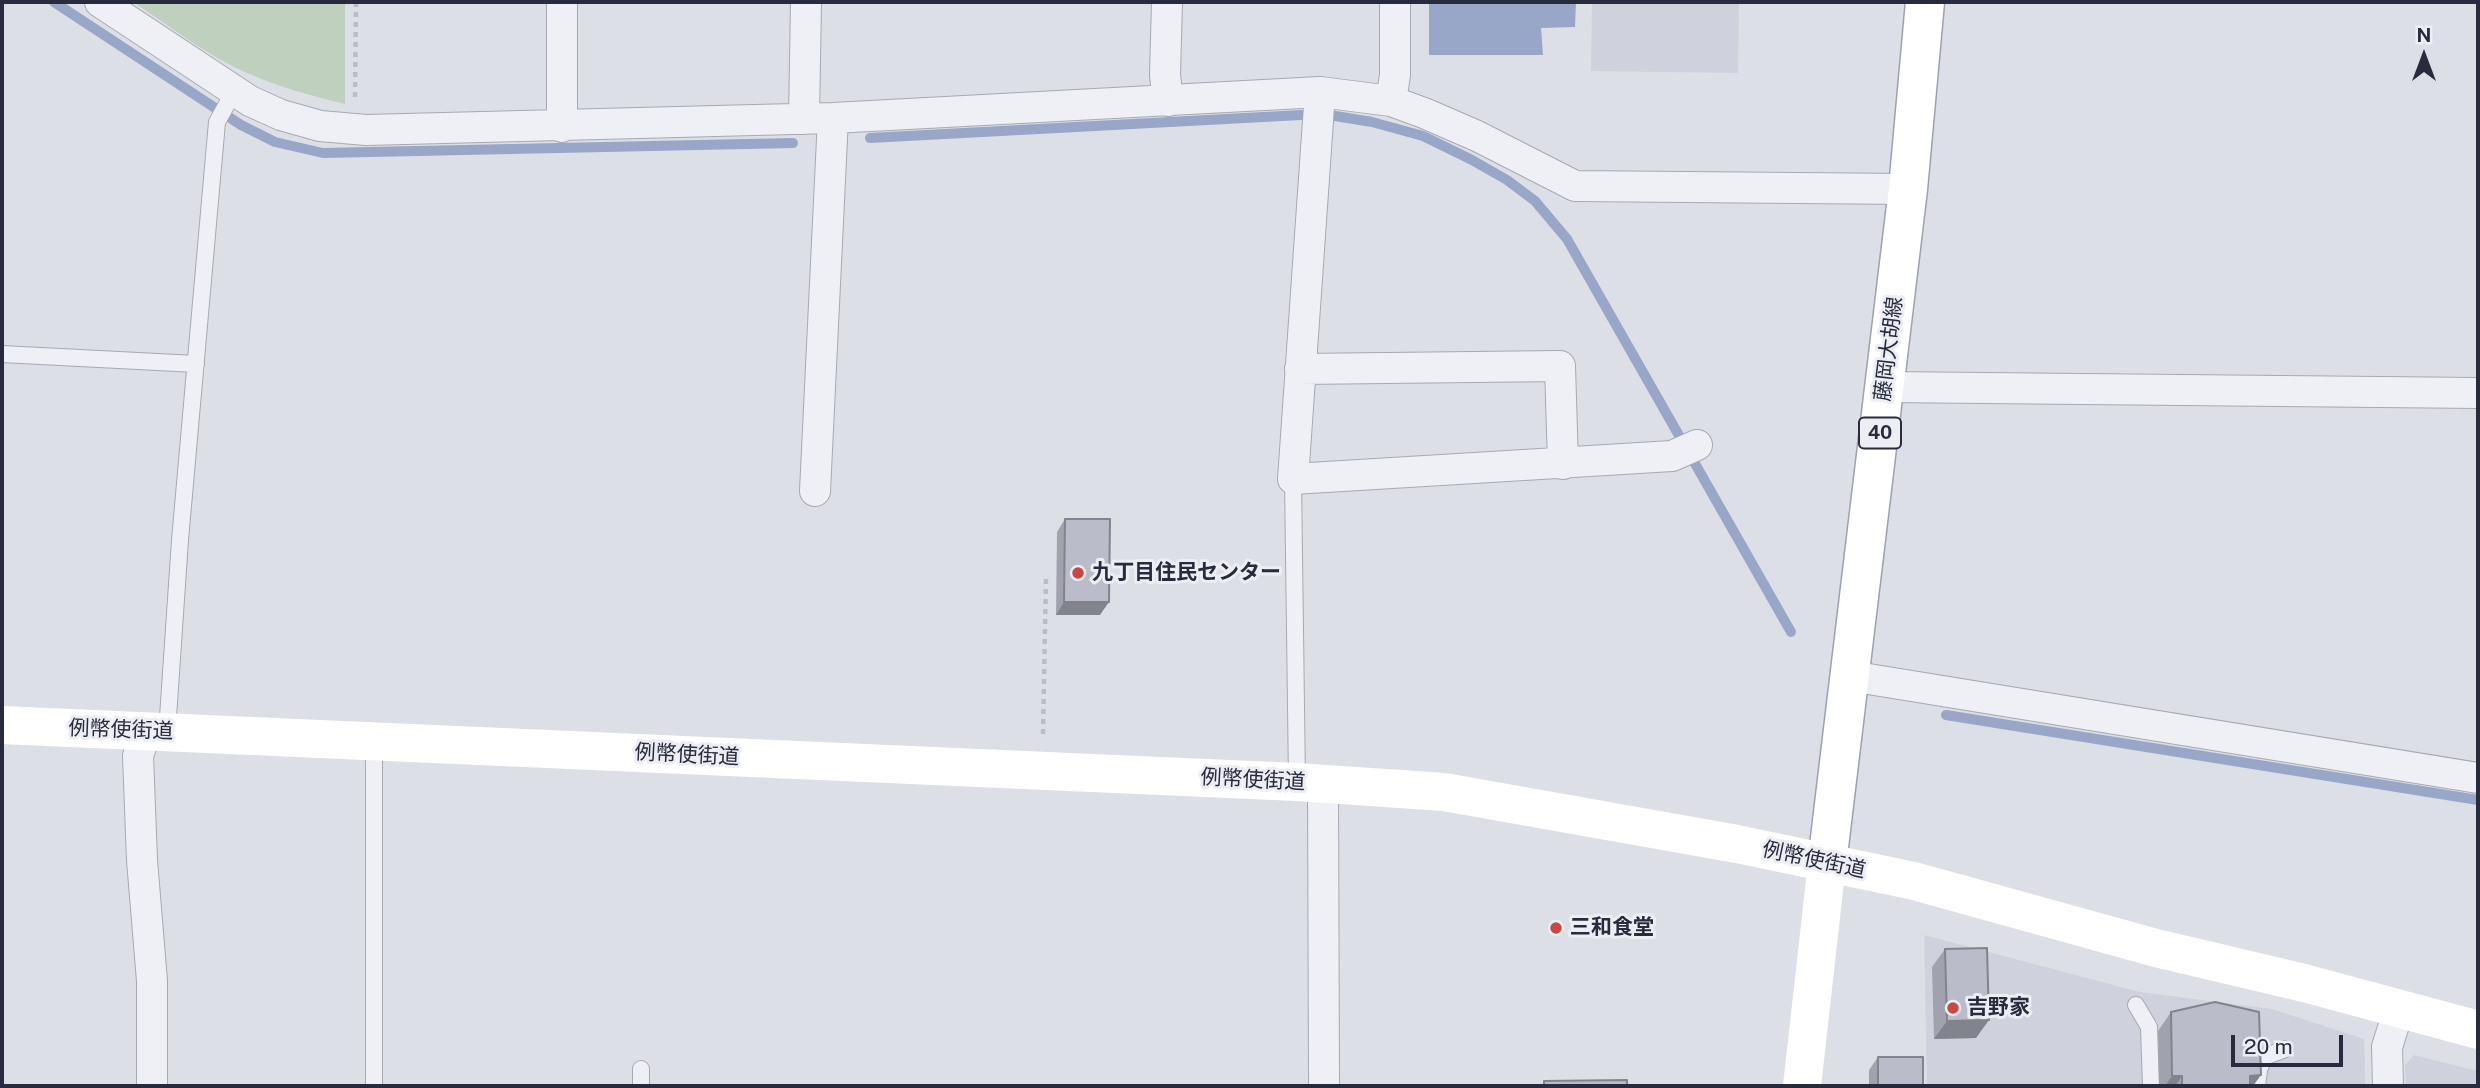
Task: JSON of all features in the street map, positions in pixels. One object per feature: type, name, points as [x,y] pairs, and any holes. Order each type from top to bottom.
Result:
[{"type":"main road","name":"藤岡大胡線","points":[[1802,1086],[1908,189],[1924,2]]},
{"type":"main road","name":"例幣使街道","points":[[2,725],[1310,783],[1444,792],[1711,839],[1914,881],[2142,944],[2304,983],[2478,1030]]},
{"type":"street","points":[[100,2],[230,97],[320,126],[366,130],[819,119],[1320,92],[1391,101],[1424,113],[1477,136],[1575,186],[1908,189]]},
{"type":"street","points":[[562,2],[562,127]]},
{"type":"street","points":[[806,2],[819,119],[815,491]]},
{"type":"street","points":[[1167,2],[1165,75],[1168,100]]},
{"type":"street","points":[[1391,101],[1395,75],[1395,2]]},
{"type":"street","points":[[1320,92],[1293,479],[1563,464],[1684,450]]},
{"type":"street","points":[[1300,369],[1560,366],[1563,464]]},
{"type":"street","points":[[1885,387],[2478,393]]},
{"type":"street","points":[[1850,676],[2478,778]]},
{"type":"street","points":[[152,1086],[152,981],[142,860],[138,756],[156,732]]},
{"type":"street","points":[[1310,783],[1324,1086]]},
{"type":"street","points":[[2388,1086],[2387,1047],[2399,1009]]},
{"type":"lane","points":[[156,732],[180,540],[218,122],[230,97]]},
{"type":"lane","points":[[2,354],[196,364]]},
{"type":"lane","points":[[1293,479],[1310,783]]},
{"type":"lane","points":[[374,741],[374,1086]]},
{"type":"lane","points":[[2136,1005],[2149,1027],[2151,1086]]},
{"type":"lane","points":[[2257,1086],[2264,1057],[2285,1049]]},
{"type":"lane","points":[[641,1069],[641,1086]]},
{"type":"path","points":[[355,105],[356,2]]},
{"type":"path","points":[[1042,771],[1045,577]]},
{"type":"shaded area","points":[[1592,2],[1739,2],[1738,73],[1591,71]]},
{"type":"shaded area","points":[[1924,935],[2140,992],[2272,1009],[2364,1039],[2365,1086],[1927,1086]]},
{"type":"shaded area","points":[[2414,1055],[2478,1071],[2478,1086],[2406,1086],[2405,1065]]},
{"type":"green space","points":[[133,2],[345,2],[345,104],[286,88],[236,68]]},
{"type":"water","points":[[1429,2],[1576,2],[1575,27],[1541,28],[1543,55],[1429,55]]},
{"type":"building","name":"九丁目住民センター","points":[[1065,519],[1110,519],[1109,602],[1064,602]]},
{"type":"building","points":[[1987,948],[1989,1020],[1947,1021],[1945,949]]},
{"type":"building","points":[[2215,1002],[2259,1012],[2261,1075],[2250,1076],[2250,1086],[2182,1086],[2182,1076],[2172,1076],[2171,1012]]},
{"type":"building","points":[[1878,1057],[1923,1057],[1923,1086],[1878,1086]]},
{"type":"building","points":[[1627,1080],[1627,1086],[1544,1086],[1544,1081]]},
{"type":"waterway","points":[[54,2],[241,125],[275,142],[323,153],[793,143]]},
{"type":"waterway","points":[[870,138],[1301,115]]},
{"type":"waterway","points":[[1329,115],[1372,122],[1423,136],[1507,180],[1535,201],[1567,239],[1791,632]]},
{"type":"waterway","points":[[1946,715],[2478,800]]},
{"type":"place","name":"九丁目住民センター","points":[[1078,573]]},
{"type":"place","name":"三和食堂","points":[[1556,928]]},
{"type":"place","name":"吉野家","points":[[1953,1008]]}]
